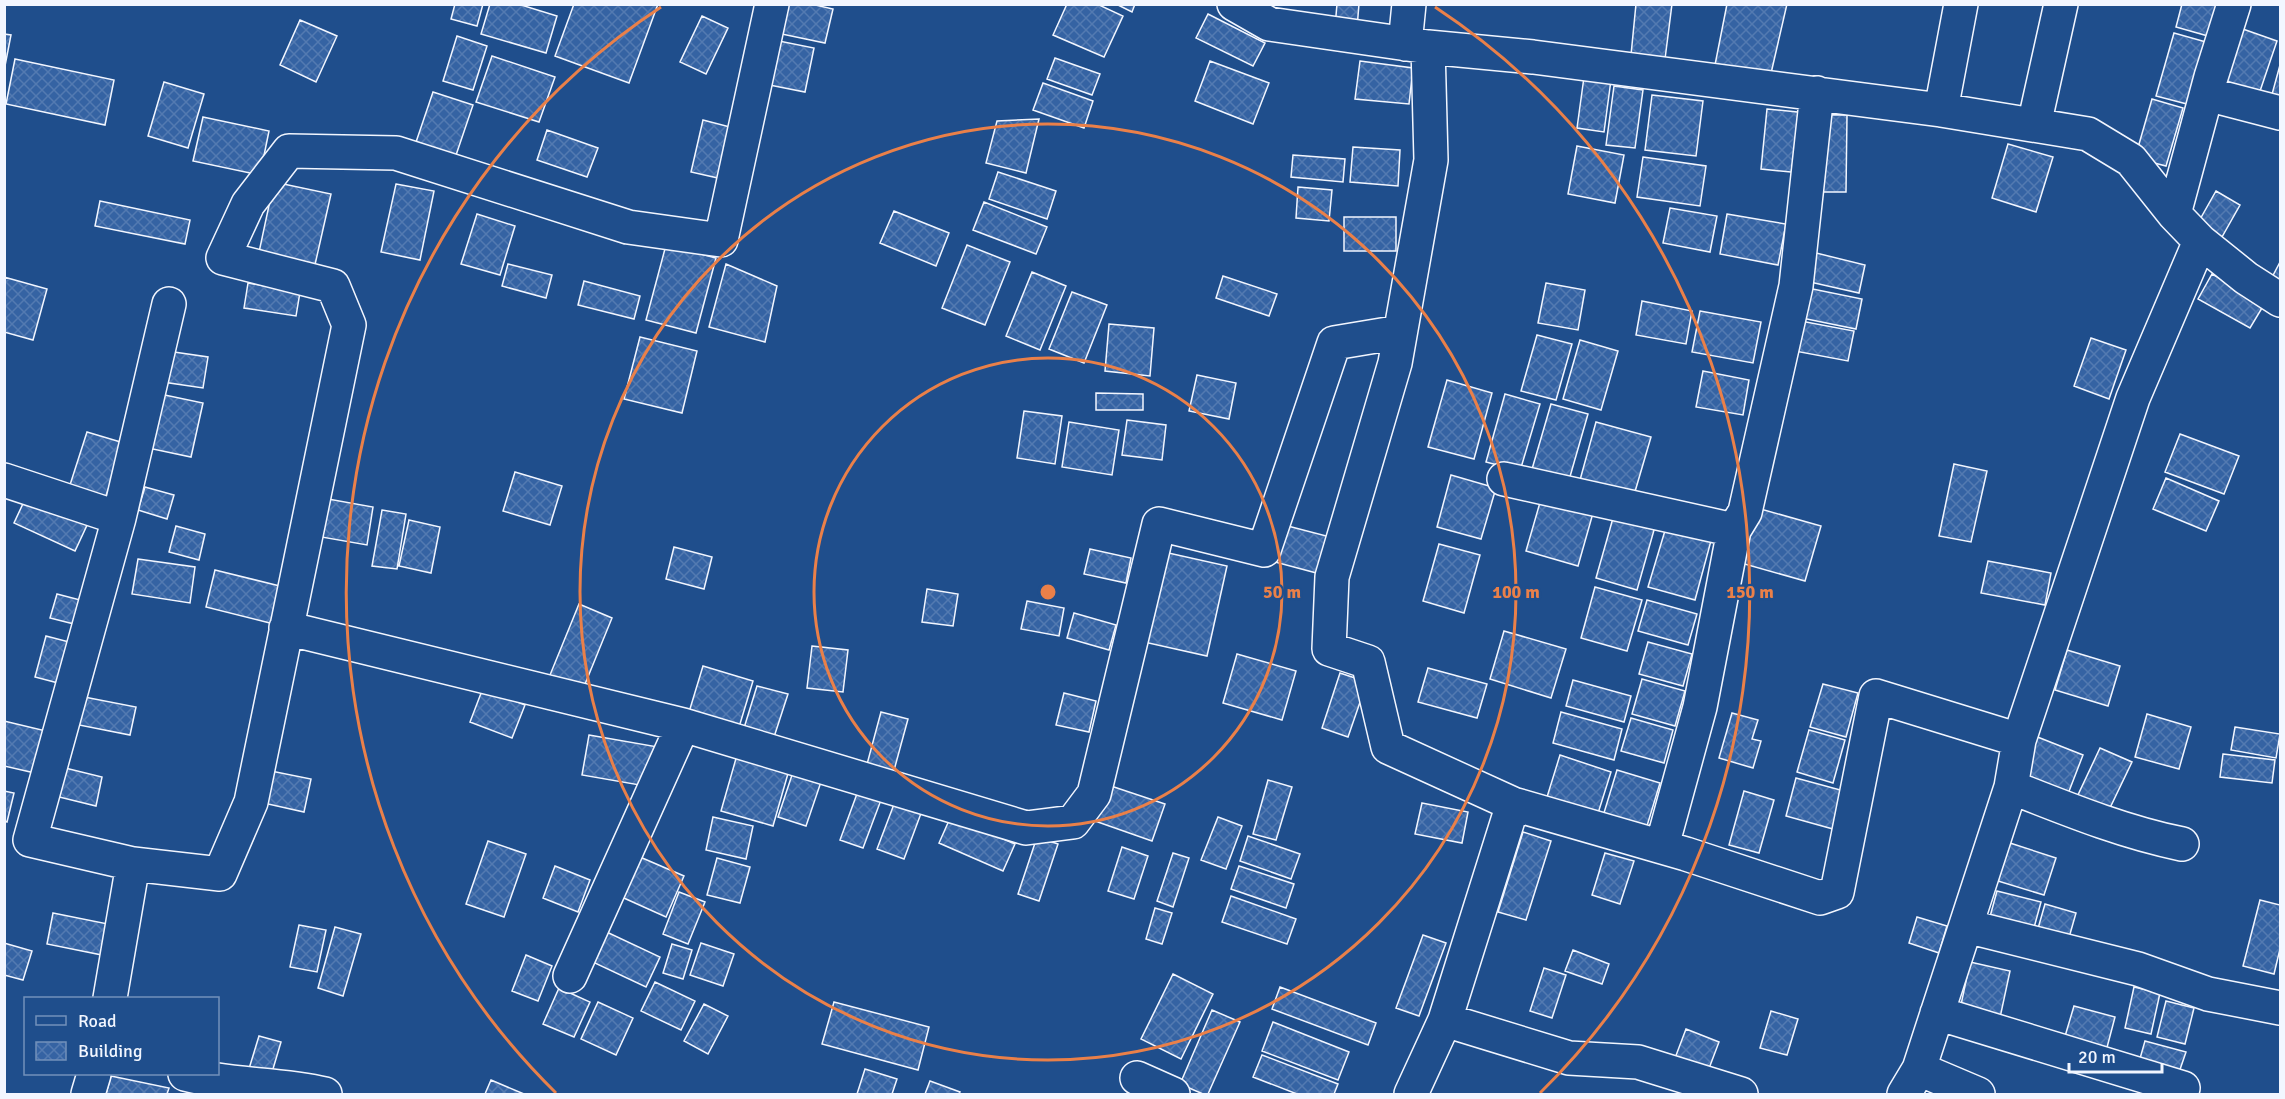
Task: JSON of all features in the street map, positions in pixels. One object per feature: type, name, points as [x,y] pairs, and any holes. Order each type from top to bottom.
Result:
[{"type":"street","points":[[169,304],[119,518],[30,840],[133,864],[220,874],[251,802],[349,325],[333,286],[223,258],[248,204],[289,151],[396,153],[628,227],[721,240],[772,4]]},
{"type":"street","points":[[1234,4],[1269,24],[1417,46],[1533,57],[1817,93],[2088,134],[2131,160],[2174,214],[2200,241],[2246,278],[2280,300]]},
{"type":"street","points":[[1409,4],[1417,46],[1431,160],[1395,363],[1332,577],[1329,649],[1368,662],[1388,747],[1513,804],[1662,846],[1820,898],[1837,892],[1875,696],[2019,740]]},
{"type":"street","points":[[1941,110],[1960,4]]},
{"type":"street","points":[[2034,125],[2061,4]]},
{"type":"street","points":[[2174,214],[2234,4]]},
{"type":"street","points":[[1662,846],[1700,707],[1734,530],[1745,512],[1796,286],[1817,93]]},
{"type":"street","points":[[2207,94],[2280,113]]},
{"type":"street","points":[[1978,1095],[1911,1082],[1937,1013],[2011,787],[2019,740],[2133,398],[2200,241]]},
{"type":"street","points":[[286,627],[683,725],[1026,828],[1073,822],[1094,795],[1159,524],[1264,550],[1334,343],[1400,332]]},
{"type":"street","points":[[1504,479],[1734,530]]},
{"type":"street","points":[[4,480],[119,518]]},
{"type":"street","points":[[570,976],[683,725]]},
{"type":"street","points":[[2011,787],[2145,837],[2182,844]]},
{"type":"street","points":[[1412,1095],[1445,1020],[1513,804]]},
{"type":"street","points":[[110,997],[133,864]]},
{"type":"street","points":[[1965,926],[2138,969],[2208,994],[2280,1008]]},
{"type":"street","points":[[1937,1013],[2183,1088]]},
{"type":"street","points":[[1445,1020],[1569,1058],[1638,1062],[1741,1095]]},
{"type":"street","points":[[88,1095],[94,1075]]},
{"type":"street","points":[[189,1075],[208,1080],[307,1090],[325,1095]]},
{"type":"street","points":[[1137,1078],[1173,1095]]},
{"type":"building","points":[[455,4],[483,4],[477,26],[451,19]]},
{"type":"building","points":[[490,4],[518,4],[557,16],[546,53],[481,34]]},
{"type":"building","points":[[574,4],[658,4],[629,83],[555,56]]},
{"type":"building","points":[[778,4],[811,4],[833,9],[825,43],[772,32]]},
{"type":"building","points":[[1067,4],[1097,4],[1123,16],[1104,57],[1053,35]]},
{"type":"building","points":[[1116,4],[1135,4],[1132,12]]},
{"type":"building","points":[[1337,4],[1359,4],[1357,28],[1335,27]]},
{"type":"building","points":[[1636,4],[1672,4],[1665,59],[1631,55]]},
{"type":"building","points":[[1727,4],[1787,4],[1769,82],[1714,70]]},
{"type":"building","points":[[2182,4],[2217,4],[2208,36],[2176,27]]},
{"type":"building","points":[[1208,14],[1265,43],[1253,66],[1196,38]]},
{"type":"building","points":[[702,16],[728,28],[706,74],[680,62]]},
{"type":"building","points":[[300,20],[337,36],[316,82],[280,65]]},
{"type":"building","points":[[2240,28],[2277,41],[2259,94],[2222,83]]},
{"type":"building","points":[[2174,33],[2206,42],[2187,104],[2156,96]]},
{"type":"building","points":[[4,34],[11,35],[4,71]]},
{"type":"building","points":[[457,36],[487,46],[473,90],[443,81]]},
{"type":"building","points":[[769,39],[814,48],[805,92],[759,83]]},
{"type":"building","points":[[492,56],[555,77],[539,122],[476,102]]},
{"type":"building","points":[[1055,58],[1100,74],[1092,95],[1047,79]]},
{"type":"building","points":[[15,59],[114,80],[105,125],[6,104]]},
{"type":"building","points":[[1210,61],[1269,83],[1253,124],[1195,101]]},
{"type":"building","points":[[1360,61],[1413,68],[1409,104],[1355,99]]},
{"type":"building","points":[[2280,65],[2280,101],[2271,98]]},
{"type":"building","points":[[1584,77],[1611,80],[1604,132],[1577,128]]},
{"type":"building","points":[[164,82],[204,94],[188,148],[148,136]]},
{"type":"building","points":[[1043,83],[1093,101],[1084,128],[1033,110]]},
{"type":"building","points":[[1614,86],[1643,90],[1635,148],[1606,145]]},
{"type":"building","points":[[433,92],[473,105],[454,161],[414,148]]},
{"type":"building","points":[[1652,95],[1703,101],[1696,156],[1645,150]]},
{"type":"building","points":[[2152,99],[2183,108],[2166,166],[2135,158]]},
{"type":"building","points":[[1767,109],[1807,113],[1801,173],[1761,169]]},
{"type":"building","points":[[1820,115],[1847,115],[1846,192],[1819,192]]},
{"type":"building","points":[[203,117],[269,131],[260,175],[193,161]]},
{"type":"building","points":[[1039,119],[1026,173],[986,163],[997,121]]},
{"type":"building","points":[[703,120],[730,127],[718,178],[691,172]]},
{"type":"building","points":[[547,130],[598,148],[587,177],[537,160]]},
{"type":"building","points":[[2008,144],[2053,157],[2036,212],[1992,198]]},
{"type":"building","points":[[1577,146],[1624,155],[1615,203],[1568,194]]},
{"type":"building","points":[[1353,147],[1400,150],[1398,186],[1350,182]]},
{"type":"building","points":[[1293,155],[1345,159],[1343,182],[1291,177]]},
{"type":"building","points":[[1643,157],[1706,166],[1700,206],[1637,197]]},
{"type":"building","points":[[998,172],[1056,191],[1047,219],[989,199]]},
{"type":"building","points":[[274,182],[331,194],[314,269],[258,257]]},
{"type":"building","points":[[396,184],[434,191],[420,260],[381,252]]},
{"type":"building","points":[[1298,187],[1332,190],[1329,221],[1296,218]]},
{"type":"building","points":[[2216,191],[2240,205],[2218,244],[2194,230]]},
{"type":"building","points":[[100,201],[190,220],[185,244],[95,226]]},
{"type":"building","points":[[984,202],[1047,227],[1036,254],[973,230]]},
{"type":"building","points":[[1670,208],[1717,216],[1710,252],[1663,243]]},
{"type":"building","points":[[894,211],[949,233],[936,266],[880,243]]},
{"type":"building","points":[[477,214],[515,226],[500,275],[461,264]]},
{"type":"building","points":[[1727,214],[1786,224],[1778,265],[1720,254]]},
{"type":"building","points":[[1344,217],[1396,217],[1396,251],[1344,251]]},
{"type":"building","points":[[666,245],[716,258],[696,333],[646,320]]},
{"type":"building","points":[[967,245],[1010,262],[985,325],[942,308]]},
{"type":"building","points":[[1808,251],[1865,265],[1859,293],[1801,280]]},
{"type":"building","points":[[2280,262],[2280,292],[2268,285]]},
{"type":"building","points":[[508,264],[552,275],[546,298],[502,286]]},
{"type":"building","points":[[726,264],[777,286],[765,342],[709,327]]},
{"type":"building","points":[[1032,272],[1066,286],[1040,350],[1006,336]]},
{"type":"building","points":[[2212,274],[2265,303],[2250,328],[2198,299]]},
{"type":"building","points":[[1223,276],[1277,294],[1269,316],[1216,298]]},
{"type":"building","points":[[4,277],[47,289],[33,340],[4,332]]},
{"type":"building","points":[[584,281],[640,296],[634,319],[578,305]]},
{"type":"building","points":[[248,283],[300,292],[296,316],[244,308]]},
{"type":"building","points":[[1546,283],[1585,290],[1578,330],[1538,323]]},
{"type":"building","points":[[1798,286],[1862,299],[1856,329],[1792,316]]},
{"type":"building","points":[[1072,292],[1107,305],[1084,363],[1049,349]]},
{"type":"building","points":[[1642,301],[1692,311],[1686,344],[1636,335]]},
{"type":"building","points":[[1700,311],[1761,322],[1753,363],[1692,352]]},
{"type":"building","points":[[1790,319],[1854,331],[1848,361],[1784,349]]},
{"type":"building","points":[[1109,324],[1154,328],[1150,376],[1105,371]]},
{"type":"building","points":[[1537,335],[1572,344],[1556,400],[1521,391]]},
{"type":"building","points":[[640,337],[697,351],[682,413],[624,399]]},
{"type":"building","points":[[2091,338],[2126,350],[2109,399],[2074,386]]},
{"type":"building","points":[[1580,340],[1618,351],[1601,410],[1563,399]]},
{"type":"building","points":[[167,351],[208,357],[203,388],[163,382]]},
{"type":"building","points":[[1703,371],[1749,380],[1743,415],[1696,407]]},
{"type":"building","points":[[1197,375],[1236,383],[1229,419],[1189,411]]},
{"type":"building","points":[[1447,380],[1492,393],[1474,459],[1428,447]]},
{"type":"building","points":[[1096,393],[1143,394],[1143,410],[1096,410]]},
{"type":"building","points":[[160,394],[203,403],[191,457],[148,448]]},
{"type":"building","points":[[1505,394],[1540,404],[1520,471],[1486,462]]},
{"type":"building","points":[[1551,404],[1588,414],[1567,487],[1530,476]]},
{"type":"building","points":[[1024,411],[1062,416],[1055,464],[1017,458]]},
{"type":"building","points":[[1127,420],[1166,425],[1162,460],[1122,455]]},
{"type":"building","points":[[1069,422],[1119,430],[1112,475],[1062,467]]},
{"type":"building","points":[[1596,422],[1651,437],[1634,495],[1580,480]]},
{"type":"building","points":[[87,432],[124,443],[105,499],[69,488]]},
{"type":"building","points":[[2180,434],[2239,456],[2224,494],[2165,472]]},
{"type":"building","points":[[1954,464],[1987,471],[1971,542],[1939,536]]},
{"type":"building","points":[[515,472],[562,486],[550,525],[503,511]]},
{"type":"building","points":[[1451,475],[1496,488],[1481,539],[1437,527]]},
{"type":"building","points":[[2166,478],[2219,501],[2206,531],[2153,509]]},
{"type":"building","points":[[145,487],[174,495],[167,519],[138,510]]},
{"type":"building","points":[[27,495],[88,523],[75,551],[14,523]]},
{"type":"building","points":[[317,497],[373,507],[367,545],[310,535]]},
{"type":"building","points":[[1541,499],[1593,513],[1578,566],[1526,551]]},
{"type":"building","points":[[1750,506],[1821,526],[1805,581],[1734,561]]},
{"type":"building","points":[[382,510],[406,514],[397,569],[372,566]]},
{"type":"building","points":[[1615,511],[1656,523],[1637,590],[1596,578]]},
{"type":"building","points":[[409,520],[440,527],[431,573],[399,566]]},
{"type":"building","points":[[1667,524],[1712,537],[1695,600],[1648,587]]},
{"type":"building","points":[[1284,525],[1334,538],[1324,575],[1275,562]]},
{"type":"building","points":[[176,526],[205,534],[199,560],[169,552]]},
{"type":"building","points":[[1439,544],[1480,555],[1464,613],[1423,601]]},
{"type":"building","points":[[674,547],[712,557],[704,589],[666,579]]},
{"type":"building","points":[[1090,549],[1131,558],[1126,583],[1084,574]]},
{"type":"building","points":[[1155,550],[1227,566],[1207,656],[1135,640]]},
{"type":"building","points":[[138,559],[195,567],[190,603],[132,594]]},
{"type":"building","points":[[1988,561],[2051,573],[2045,605],[1981,593]]},
{"type":"building","points":[[215,570],[288,588],[278,625],[206,607]]},
{"type":"building","points":[[1595,587],[1642,600],[1627,651],[1581,638]]},
{"type":"building","points":[[927,589],[958,594],[953,626],[922,622]]},
{"type":"building","points":[[57,594],[84,601],[78,625],[50,618]]},
{"type":"building","points":[[1647,600],[1697,614],[1688,645],[1638,631]]},
{"type":"building","points":[[1027,601],[1064,608],[1059,636],[1021,629]]},
{"type":"building","points":[[579,604],[612,618],[583,689],[550,675]]},
{"type":"building","points":[[1074,613],[1116,625],[1109,650],[1067,638]]},
{"type":"building","points":[[1504,631],[1566,649],[1551,698],[1490,679]]},
{"type":"building","points":[[46,636],[73,643],[62,684],[35,677]]},
{"type":"building","points":[[1648,642],[1692,654],[1683,686],[1639,674]]},
{"type":"building","points":[[812,646],[848,650],[843,692],[807,688]]},
{"type":"building","points":[[2067,650],[2120,666],[2108,706],[2055,690]]},
{"type":"building","points":[[1237,654],[1296,671],[1282,720],[1223,703]]},
{"type":"building","points":[[703,666],[753,681],[736,737],[686,722]]},
{"type":"building","points":[[1428,668],[1487,684],[1477,718],[1418,702]]},
{"type":"building","points":[[1340,673],[1367,682],[1348,737],[1322,728]]},
{"type":"building","points":[[1642,679],[1685,691],[1675,726],[1632,714]]},
{"type":"building","points":[[1573,680],[1631,696],[1624,722],[1566,706]]},
{"type":"building","points":[[1823,684],[1858,693],[1846,737],[1810,727]]},
{"type":"building","points":[[757,686],[788,694],[774,737],[744,728]]},
{"type":"building","points":[[483,688],[525,705],[512,738],[470,722]]},
{"type":"building","points":[[1064,693],[1096,701],[1089,732],[1056,725]]},
{"type":"building","points":[[74,695],[136,707],[130,735],[69,723]]},
{"type":"building","points":[[881,712],[908,719],[893,774],[866,768]]},
{"type":"building","points":[[1561,712],[1622,729],[1614,760],[1553,743]]},
{"type":"building","points":[[1732,713],[1758,720],[1752,739],[1761,741],[1753,768],[1719,758]]},
{"type":"building","points":[[2147,714],[2191,727],[2179,769],[2135,757]]},
{"type":"building","points":[[1631,718],[1673,730],[1664,763],[1621,751]]},
{"type":"building","points":[[4,721],[46,731],[35,773],[4,766]]},
{"type":"building","points":[[2235,727],[2280,734],[2276,758],[2231,750]]},
{"type":"building","points":[[1809,730],[1845,740],[1833,783],[1797,772]]},
{"type":"building","points":[[589,735],[658,747],[651,787],[582,775]]},
{"type":"building","points":[[2035,736],[2083,755],[2066,799],[2018,780]]},
{"type":"building","points":[[739,748],[791,763],[773,826],[721,811]]},
{"type":"building","points":[[2100,748],[2132,762],[2108,812],[2077,797]]},
{"type":"building","points":[[2223,754],[2275,760],[2272,783],[2220,777]]},
{"type":"building","points":[[1560,755],[1611,772],[1594,826],[1543,810]]},
{"type":"building","points":[[53,765],[102,777],[96,806],[47,794]]},
{"type":"building","points":[[795,766],[823,776],[806,826],[778,817]]},
{"type":"building","points":[[266,770],[311,779],[304,812],[259,802]]},
{"type":"building","points":[[1617,770],[1660,783],[1643,839],[1600,826]]},
{"type":"building","points":[[1796,778],[1844,791],[1833,829],[1786,816]]},
{"type":"building","points":[[1268,780],[1292,787],[1276,840],[1253,834]]},
{"type":"building","points":[[1108,785],[1165,804],[1152,841],[1095,821]]},
{"type":"building","points":[[4,791],[14,793],[7,822],[4,821]]},
{"type":"building","points":[[858,791],[881,800],[863,848],[840,840]]},
{"type":"building","points":[[1744,791],[1774,800],[1759,853],[1729,845]]},
{"type":"building","points":[[896,799],[923,808],[904,859],[877,849]]},
{"type":"building","points":[[1422,803],[1468,812],[1462,843],[1415,834]]},
{"type":"building","points":[[951,816],[1015,844],[1003,871],[939,843]]},
{"type":"building","points":[[713,817],[753,826],[746,859],[706,850]]},
{"type":"building","points":[[1218,817],[1242,826],[1226,869],[1201,860]]},
{"type":"building","points":[[1523,832],[1551,841],[1526,920],[1498,912]]},
{"type":"building","points":[[1248,836],[1300,854],[1291,879],[1240,861]]},
{"type":"building","points":[[1037,837],[1058,844],[1039,901],[1018,894]]},
{"type":"building","points":[[488,841],[526,854],[504,917],[466,904]]},
{"type":"building","points":[[2010,843],[2056,858],[2044,895],[1998,881]]},
{"type":"building","points":[[1122,847],[1148,856],[1134,899],[1108,891]]},
{"type":"building","points":[[1173,853],[1189,858],[1173,907],[1157,901]]},
{"type":"building","points":[[1605,853],[1634,861],[1620,904],[1592,895]]},
{"type":"building","points":[[633,854],[684,876],[666,917],[615,894]]},
{"type":"building","points":[[717,858],[750,867],[740,903],[707,895]]},
{"type":"building","points":[[555,866],[590,880],[578,912],[543,898]]},
{"type":"building","points":[[1239,866],[1294,884],[1286,908],[1231,889]]},
{"type":"building","points":[[1997,891],[2041,902],[2032,935],[1988,924]]},
{"type":"building","points":[[679,892],[705,902],[688,944],[663,934]]},
{"type":"building","points":[[1231,896],[1296,919],[1287,944],[1222,922]]},
{"type":"building","points":[[2260,900],[2280,905],[2280,949],[2274,974],[2243,966]]},
{"type":"building","points":[[2045,904],[2076,913],[2066,948],[2035,939]]},
{"type":"building","points":[[1155,908],[1172,913],[1162,944],[1146,939]]},
{"type":"building","points":[[53,913],[113,925],[107,956],[47,944]]},
{"type":"building","points":[[1917,917],[1947,926],[1939,953],[1909,943]]},
{"type":"building","points":[[299,925],[326,930],[317,972],[290,967]]},
{"type":"building","points":[[335,927],[361,934],[343,996],[318,988]]},
{"type":"building","points":[[596,927],[660,957],[646,987],[582,957]]},
{"type":"building","points":[[1423,935],[1446,943],[1419,1016],[1396,1008]]},
{"type":"building","points":[[4,943],[32,951],[23,980],[4,975]]},
{"type":"building","points":[[701,943],[734,954],[723,986],[690,975]]},
{"type":"building","points":[[672,944],[692,950],[683,979],[663,973]]},
{"type":"building","points":[[1573,950],[1609,964],[1602,984],[1565,971]]},
{"type":"building","points":[[526,955],[552,966],[538,1001],[512,991]]},
{"type":"building","points":[[1970,962],[2010,971],[1998,1027],[1958,1019]]},
{"type":"building","points":[[1544,968],[1566,975],[1552,1018],[1530,1011]]},
{"type":"building","points":[[1173,974],[1213,994],[1181,1059],[1141,1039]]},
{"type":"building","points":[[655,982],[695,1001],[681,1030],[641,1011]]},
{"type":"building","points":[[1280,987],[1376,1023],[1368,1045],[1272,1009]]},
{"type":"building","points":[[2134,987],[2160,993],[2151,1034],[2125,1028]]},
{"type":"building","points":[[559,988],[590,1002],[574,1037],[543,1024]]},
{"type":"building","points":[[2166,1001],[2194,1008],[2185,1044],[2157,1037]]},
{"type":"building","points":[[598,1002],[633,1018],[616,1055],[581,1039]]},
{"type":"building","points":[[834,1002],[929,1027],[918,1070],[822,1044]]},
{"type":"building","points":[[704,1004],[728,1016],[708,1054],[684,1041]]},
{"type":"building","points":[[2074,1006],[2115,1017],[2105,1055],[2063,1043]]},
{"type":"building","points":[[1212,1010],[1240,1022],[1208,1094],[1203,1094],[1180,1084]]},
{"type":"building","points":[[1771,1011],[1798,1019],[1787,1055],[1760,1048]]},
{"type":"building","points":[[1273,1022],[1349,1052],[1338,1080],[1262,1051]]},
{"type":"building","points":[[1686,1029],[1719,1042],[1705,1079],[1672,1066]]},
{"type":"building","points":[[259,1036],[281,1042],[270,1079],[248,1072]]},
{"type":"building","points":[[2145,1041],[2186,1052],[2176,1081],[2137,1069]]},
{"type":"building","points":[[1262,1055],[1338,1084],[1334,1094],[1297,1094],[1253,1077]]},
{"type":"building","points":[[865,1069],[897,1079],[892,1094],[857,1094]]},
{"type":"building","points":[[111,1076],[169,1088],[167,1094],[106,1094]]},
{"type":"building","points":[[491,1080],[524,1094],[485,1094]]},
{"type":"building","points":[[930,1081],[960,1092],[959,1094],[925,1094]]}]
